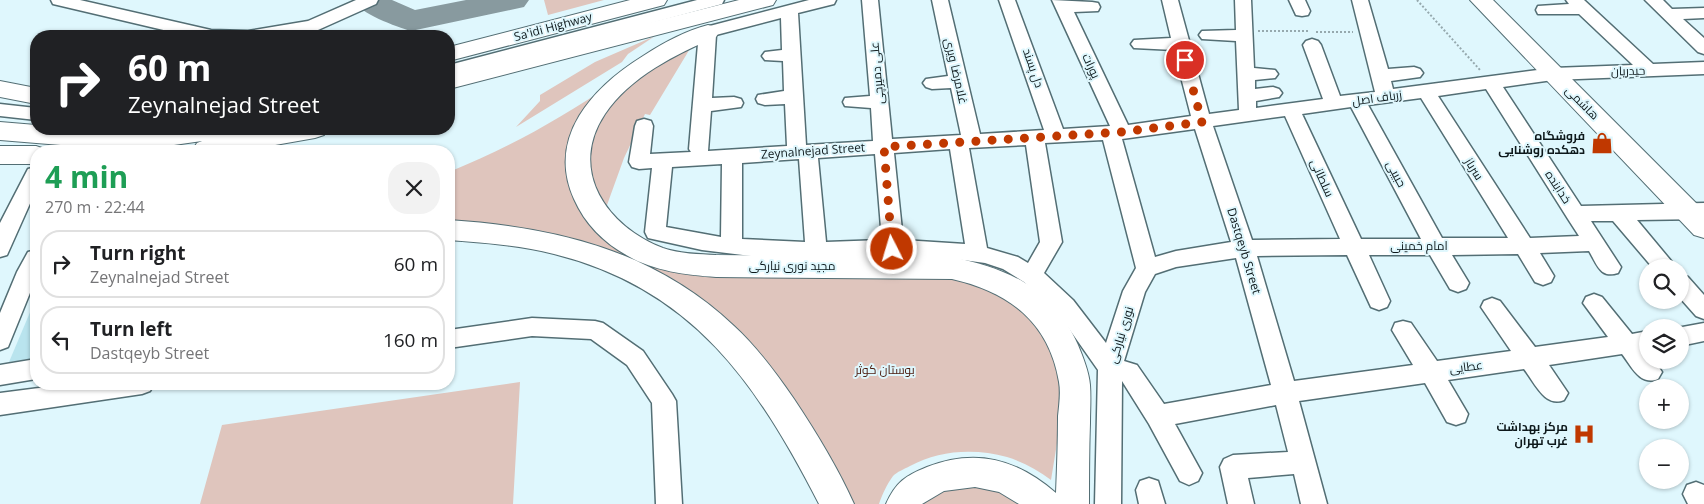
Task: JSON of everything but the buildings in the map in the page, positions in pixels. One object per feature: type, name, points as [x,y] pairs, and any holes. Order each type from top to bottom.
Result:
[{"type":"main road","name":"Sa'idi Highway","points":[[455,52],[656,0]]},
{"type":"main road","points":[[455,79],[765,0]]},
{"type":"main road","name":"هاشمی","points":[[1481,0],[1553,74],[1699,216]]},
{"type":"main road","name":"مجید نوری نیارکی","points":[[708,32],[681,42],[643,67],[603,101],[588,122],[579,151],[578,168],[580,184],[589,205],[604,225],[622,240],[640,249],[681,263],[716,266],[952,268],[973,271],[997,280],[1018,291],[1035,304],[1052,323],[1067,350],[1072,367],[1075,384],[1072,504]]},
{"type":"main road","points":[[455,88],[543,57]]},
{"type":"main road","points":[[0,89],[30,96]]},
{"type":"main road","points":[[0,96],[30,98]]},
{"type":"main road","points":[[0,131],[30,133]]},
{"type":"main road","points":[[48,135],[109,140],[183,135]]},
{"type":"main road","points":[[231,145],[285,135]]},
{"type":"main road","points":[[0,155],[30,162]]},
{"type":"main road","points":[[455,231],[528,238],[570,248],[615,263],[665,288],[713,324],[750,364],[790,419],[837,504]]},
{"type":"main road","points":[[903,504],[905,499],[917,488],[932,480],[949,474],[981,471],[999,475],[1018,483],[1044,504]]},
{"type":"street","points":[[59,0],[184,30]]},
{"type":"street","points":[[286,30],[312,26],[370,0]]},
{"type":"street","points":[[455,61],[692,0]]},
{"type":"street","points":[[455,69],[716,0]]},
{"type":"street","points":[[699,149],[708,32],[828,0]]},
{"type":"street","name":"علی دمیرچی","points":[[870,0],[892,249]]},
{"type":"street","name":"غلامرضا ویری","points":[[940,0],[958,82],[977,254]]},
{"type":"street","name":"دل پسند","points":[[1008,0],[1056,136]]},
{"type":"street","name":"Dastqeyb Street","points":[[1170,0],[1202,122],[1244,248],[1314,504]]},
{"type":"street","points":[[1243,0],[1246,91],[1270,84]]},
{"type":"street","points":[[1360,0],[1386,97]]},
{"type":"street","points":[[1653,0],[1704,48]]},
{"type":"street","points":[[1688,0],[1703,15]]},
{"type":"street","points":[[1062,3],[1092,7]]},
{"type":"street","name":"پورات","points":[[1062,3],[1117,132],[1147,268]]},
{"type":"street","points":[[1544,10],[1579,4],[1649,70]]},
{"type":"street","points":[[789,10],[794,97],[816,250]]},
{"type":"street","points":[[1667,14],[1703,15]]},
{"type":"street","points":[[1208,35],[1244,36]]},
{"type":"street","points":[[1139,37],[1180,37]]},
{"type":"street","points":[[1312,45],[1334,104]]},
{"type":"street","points":[[771,56],[792,54]]},
{"type":"street","name":"حیدریان","points":[[1553,74],[1704,68]]},
{"type":"street","points":[[1381,76],[1414,73]]},
{"type":"street","name":"زرباف اصل","points":[[1202,122],[1553,74]]},
{"type":"street","points":[[932,82],[958,82]]},
{"type":"street","name":"خدابنده","points":[[1491,82],[1610,267]]},
{"type":"street","name":"سرباز","points":[[1426,91],[1543,276]]},
{"type":"street","points":[[765,98],[794,97]]},
{"type":"street","name":"حبیبی","points":[[1357,101],[1436,247],[1458,283]]},
{"type":"street","points":[[852,102],[880,102]]},
{"type":"street","points":[[702,104],[734,103]]},
{"type":"street","points":[[0,110],[30,113]]},
{"type":"street","name":"سلطانی","points":[[1291,110],[1379,300]]},
{"type":"street","points":[[0,122],[30,124]]},
{"type":"street","name":"Zeynalnejad Street","points":[[644,126],[639,162],[1117,132],[1202,122]]},
{"type":"street","points":[[1032,275],[1051,242],[1034,137]]},
{"type":"street","points":[[731,246],[732,156]]},
{"type":"street","points":[[663,160],[655,232],[731,246],[816,250],[892,249],[977,254],[1005,261],[1032,275],[1059,300],[1086,330],[1110,368],[1128,372],[1158,416],[1190,473]]},
{"type":"street","points":[[0,249],[30,178]]},
{"type":"street","points":[[1618,213],[1658,259]]},
{"type":"street","points":[[1575,214],[1618,213],[1699,216]]},
{"type":"street","name":"امام خمینی","points":[[1244,248],[1523,246],[1594,243]]},
{"type":"street","points":[[1147,268],[1176,260],[1244,248]]},
{"type":"street","points":[[0,340],[30,268]]},
{"type":"street","name":"نوری نیارکی","points":[[1108,504],[1110,368],[1134,291],[1147,268]]},
{"type":"street","points":[[1689,293],[1704,310]]},
{"type":"street","points":[[1594,302],[1637,342],[1650,372]]},
{"type":"street","points":[[1492,307],[1556,393]]},
{"type":"street","points":[[455,338],[532,327],[595,330],[635,358],[664,401],[669,504]]},
{"type":"street","points":[[1402,330],[1456,414]]},
{"type":"street","points":[[1689,334],[1704,332]]},
{"type":"street","name":"عطایی","points":[[1158,416],[1285,393],[1637,342]]},
{"type":"street","points":[[0,375],[30,369]]},
{"type":"street","points":[[0,404],[99,390]]},
{"type":"street","points":[[1241,504],[1233,467],[1304,462]]},
{"type":"path","points":[[1417,0],[1491,82]]},
{"type":"green space","points":[[544,0],[604,0],[548,15]]},
{"type":"green space","points":[[655,36],[628,54],[622,62],[516,127],[540,101],[540,95],[595,62]]},
{"type":"green space","points":[[691,47],[650,115],[645,114],[624,158],[607,205],[598,207],[590,192],[589,134],[611,100],[656,65]]},
{"type":"green space","name":"بوستان کوثر","points":[[612,84],[569,151],[635,255],[957,279],[1014,300],[1053,344],[1064,400],[1051,480],[1019,461],[1007,457],[982,452],[957,452],[921,461],[896,473],[889,482],[879,504],[850,504],[699,301],[470,224],[455,223],[455,170],[533,132]]},
{"type":"green space","points":[[520,382],[513,504],[200,504],[222,425]]},
{"type":"green space","points":[[972,486],[997,491],[1021,504],[922,504],[947,489]]},
{"type":"taxiway","points":[[369,1],[411,21],[513,0]]},
{"type":"place","name":"فروشگاه دهکده روشنایی","points":[[1602,143]]},
{"type":"place","name":"مرکز بهداشت غرب تهران","points":[[1584,434]]},
{"type":"route","points":[[892,249],[884,147],[1122,132],[1202,122],[1185,60]]}]
